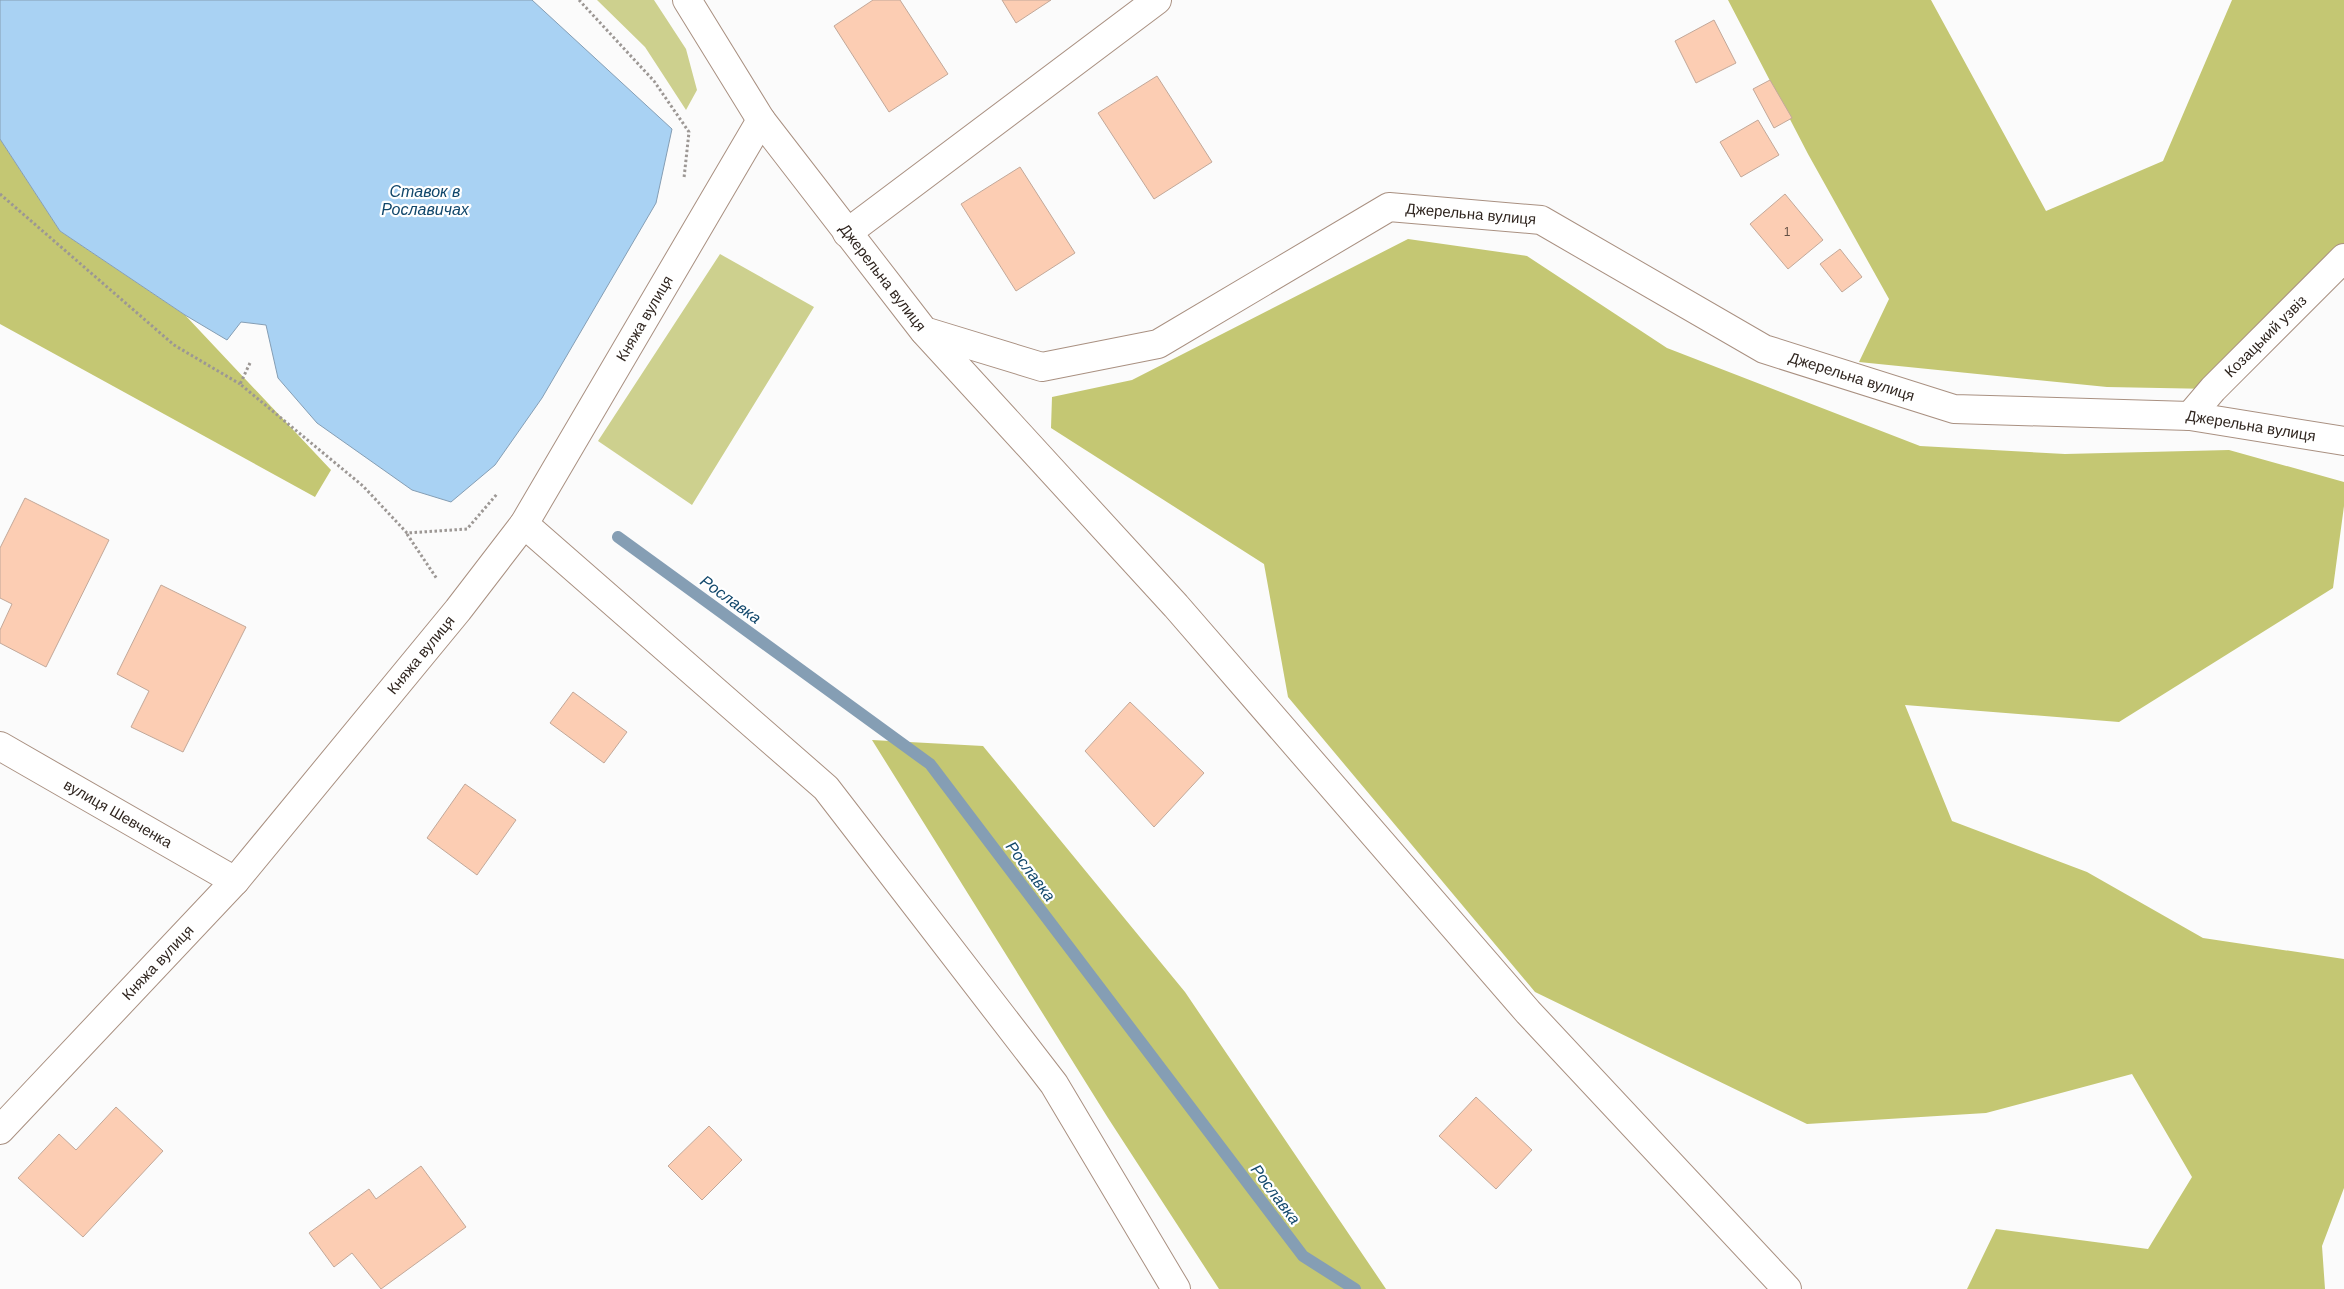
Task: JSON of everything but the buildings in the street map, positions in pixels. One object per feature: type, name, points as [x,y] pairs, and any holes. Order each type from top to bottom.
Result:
[{"type":"street","name":"Джерельна вулиця","points":[[688,0],[761,120],[924,331],[1042,367],[1158,344],[1389,207],[1540,220],[1764,349],[1954,409],[2190,416],[2344,441]]},
{"type":"street","points":[[847,233],[1157,0]]},
{"type":"street","name":"Княжа вулиця","points":[[0,1130],[235,881],[458,610],[524,524],[761,120]]},
{"type":"street","name":"Козацький узвіз","points":[[2190,416],[2212,389],[2344,258]]},
{"type":"street","points":[[924,331],[1176,606],[1528,1012],[1787,1289]]},
{"type":"street","points":[[524,524],[826,788],[1054,1084],[1176,1289]]},
{"type":"street","name":"вулиця Шевченка","points":[[0,746],[235,881]]},
{"type":"path","points":[[579,0],[654,81],[689,132],[684,181]]},
{"type":"path","points":[[0,194],[174,345],[240,384],[363,486],[406,533],[458,610]]},
{"type":"path","points":[[240,384],[250,363]]},
{"type":"path","points":[[406,533],[466,529],[502,489]]},
{"type":"green space","points":[[597,0],[654,0],[686,49],[697,90],[686,110],[645,47]]},
{"type":"green space","points":[[1728,0],[1931,0],[2046,211],[2163,161],[2232,0],[2344,0],[2344,258],[2213,389],[2107,387],[1859,362],[1889,299],[1808,154]]},
{"type":"green space","points":[[0,139],[60,231],[185,315],[331,470],[315,497],[0,324]]},
{"type":"green space","points":[[1408,239],[1527,256],[1667,348],[1920,446],[2065,454],[2229,450],[2344,482],[2344,506],[2333,588],[2119,722],[1905,705],[1952,821],[2087,872],[2203,938],[2344,959],[2344,1188],[2322,1246],[2325,1289],[1967,1289],[1996,1229],[2148,1249],[2192,1177],[2132,1074],[1986,1113],[1807,1124],[1535,992],[1288,697],[1264,564],[1051,428],[1052,397],[1132,380]]},
{"type":"green space","points":[[720,254],[814,307],[692,505],[598,441]]},
{"type":"green space","points":[[872,740],[983,746],[1185,992],[1386,1289],[1219,1289],[1108,1118]]},
{"type":"water","name":"Ставок в Рославичах","points":[[0,0],[532,0],[672,129],[656,203],[542,398],[495,465],[451,502],[412,490],[317,423],[278,378],[266,325],[241,322],[227,340],[185,315],[60,231],[0,139]]},
{"type":"waterway","name":"Рославка","points":[[618,537],[930,764],[1303,1256],[1355,1289]]}]
